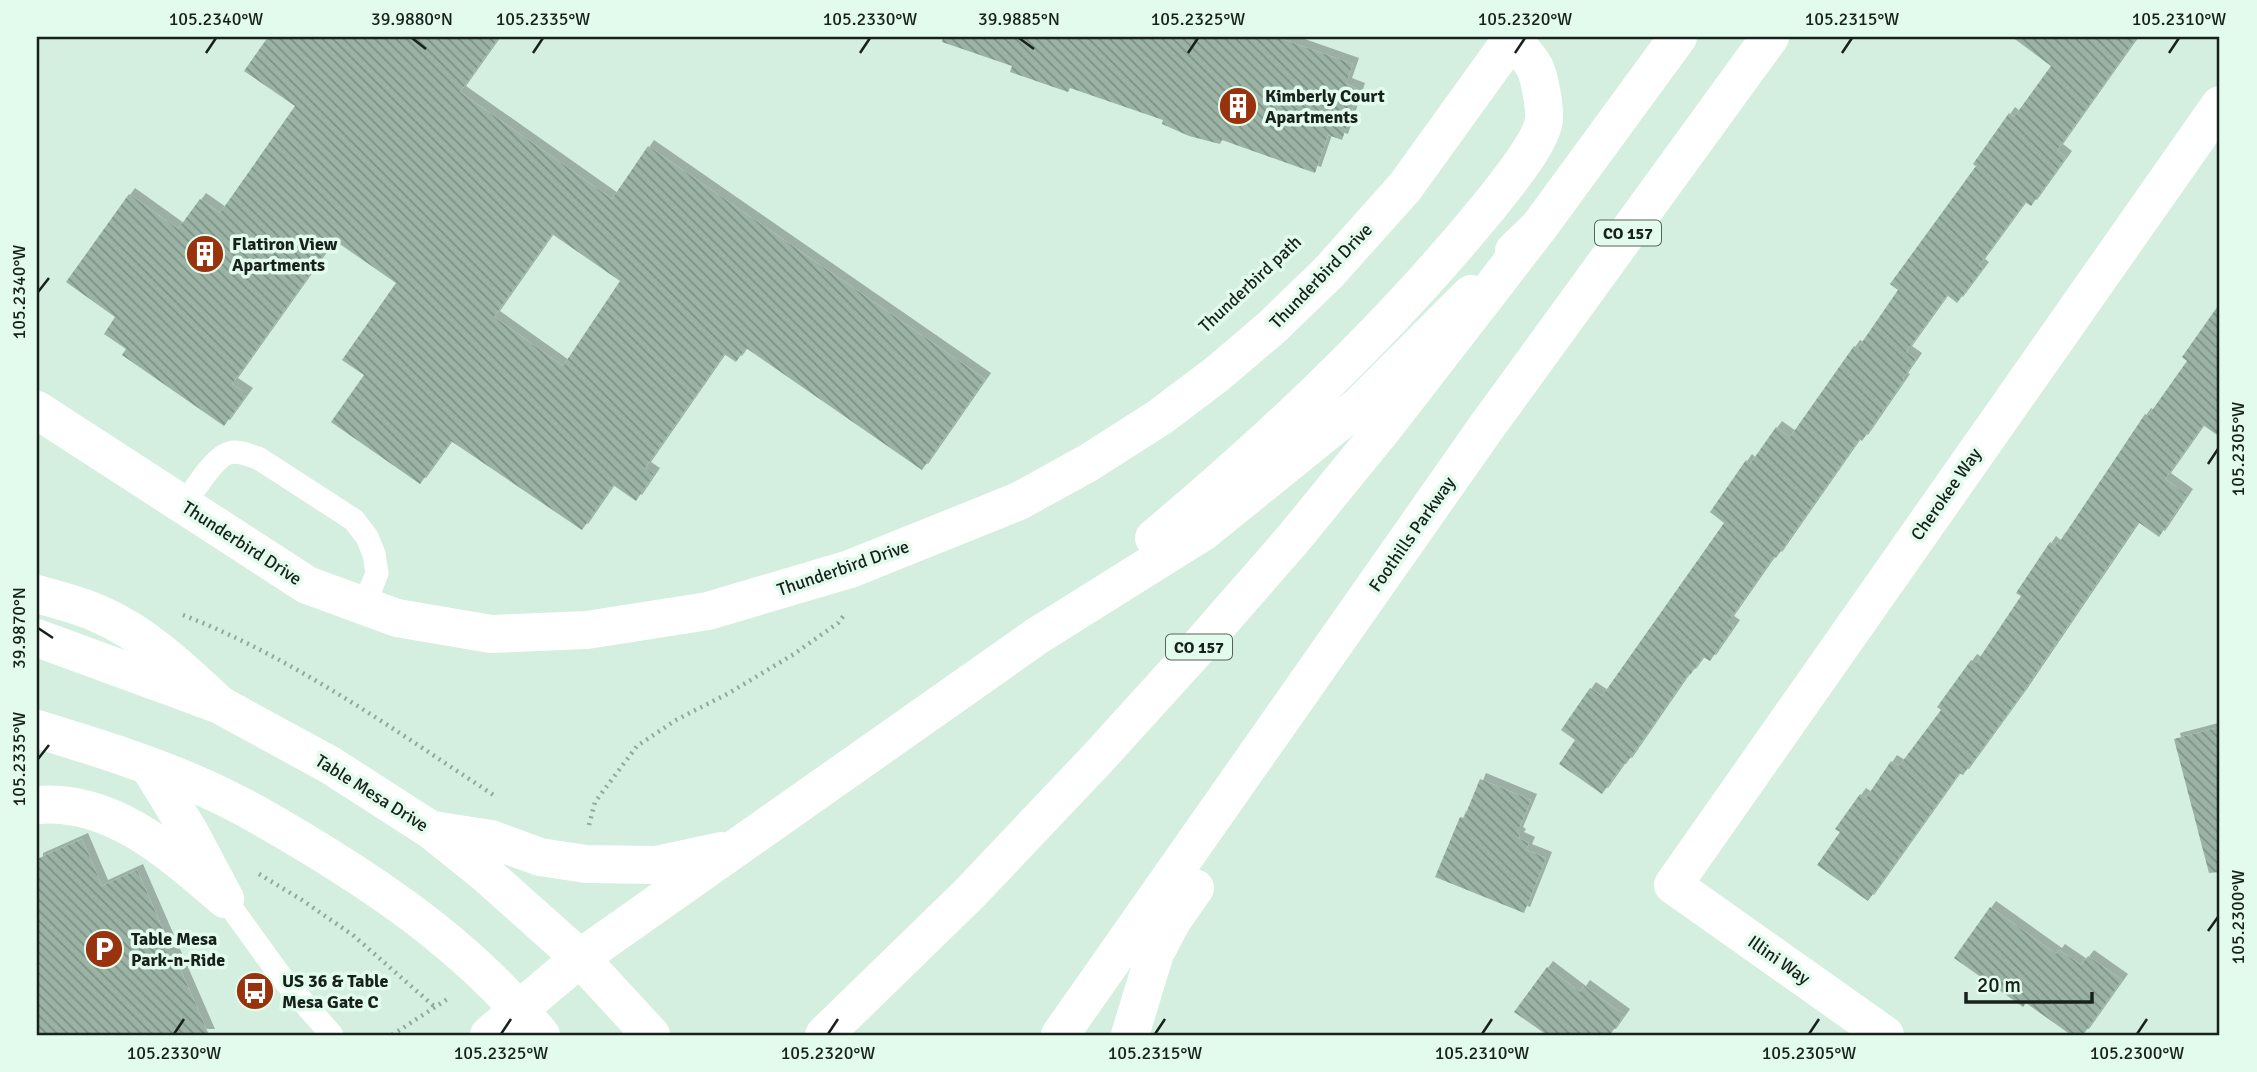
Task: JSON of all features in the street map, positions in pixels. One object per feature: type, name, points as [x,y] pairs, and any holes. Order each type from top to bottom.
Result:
[{"type":"main road","points":[[1037,636],[1226,478],[1348,363],[1458,244],[1506,185],[1534,144],[1544,121],[1535,67],[1511,37]]},
{"type":"main road","name":"Thunderbird Drive","points":[[37,410],[307,585],[397,618],[491,634],[587,630],[708,611],[850,569],[1019,501],[1088,463],[1160,417],[1217,374],[1271,328],[1328,273],[1405,187],[1511,37]]},
{"type":"main road","name":"CO 157","points":[[824,1035],[969,894],[1097,759],[1293,539],[1378,435],[1539,227],[1678,37]]},
{"type":"main road","name":"Foothills Parkway","points":[[1060,1035],[1485,429],[1770,37]]},
{"type":"main road","name":"Cherokee Way","points":[[1673,885],[2220,105]]},
{"type":"main road","points":[[489,1035],[530,1022],[580,958],[1037,636],[1203,532],[1360,405],[1539,227]]},
{"type":"main road","points":[[37,594],[98,613],[135,634],[159,649],[220,705]]},
{"type":"main road","name":"Table Mesa Drive","points":[[37,638],[220,705],[330,765],[431,830],[487,874],[580,958],[651,1035]]},
{"type":"main road","points":[[37,729],[149,766],[244,807],[361,877],[422,919],[484,972],[530,1022]]},
{"type":"main road","points":[[1130,1035],[1154,953],[1172,921],[1239,826],[1275,729]]},
{"type":"main road","points":[[149,766],[190,833],[225,899]]},
{"type":"main road","points":[[37,805],[88,809],[127,826],[168,851],[225,899]]},
{"type":"main road","points":[[431,830],[491,839],[540,857],[586,864],[656,865],[739,846]]},
{"type":"main road","name":"Illini Way","points":[[1673,885],[1885,1035]]},
{"type":"lane","points":[[184,505],[223,456],[231,452],[258,458],[354,520],[367,537],[374,554],[377,573],[364,606]]},
{"type":"lane","points":[[225,899],[282,978],[332,1035]]},
{"type":"path","points":[[576,824],[589,827],[595,802],[637,746],[676,720],[729,693],[794,654],[838,623],[849,608]]},
{"type":"path","points":[[180,614],[218,629],[313,677],[502,801]]},
{"type":"path","points":[[392,1035],[436,1008],[484,972]]},
{"type":"building","points":[[268,37],[499,37],[460,92],[612,199],[648,146],[985,379],[922,470],[746,348],[736,362],[724,354],[645,468],[654,474],[636,501],[613,485],[582,530],[451,441],[420,484],[331,422],[364,375],[342,360],[396,283],[334,240],[232,384],[247,394],[224,426],[122,355],[126,349],[104,334],[115,317],[66,282],[129,194],[178,229],[200,199],[220,213],[295,106],[244,71]],"holes":[[[552,234],[620,281],[563,366],[494,317]]]},
{"type":"building","name":"Kimberly Court Apartments","points":[[943,37],[1276,37],[1353,64],[1346,84],[1359,89],[1342,140],[1328,135],[1315,173],[1222,140],[1220,144],[1189,136],[1162,124],[1163,120],[1070,88],[1068,92],[1010,72],[1012,66],[942,42]]},
{"type":"building","points":[[2012,37],[2137,37],[2057,150],[2066,157],[2031,206],[2025,202],[1979,265],[1983,268],[1957,303],[1947,295],[1906,352],[1916,359],[1902,379],[1904,380],[1728,622],[1734,626],[1710,661],[1703,657],[1690,675],[1688,674],[1602,794],[1559,764],[1575,740],[1561,730],[1590,688],[1602,696],[1724,523],[1710,512],[1746,460],[1750,464],[1776,427],[1790,437],[1854,346],[1858,348],[1898,290],[1890,284],[1976,166],[1973,164],[2009,113],[2014,117],[2051,66]]},
{"type":"building","points":[[2220,303],[2220,437],[2203,425],[2165,479],[2187,495],[2159,537],[2138,522],[2021,695],[1963,775],[1959,773],[1868,901],[1817,865],[1840,832],[1835,829],[1860,794],[1866,798],[1891,761],[1899,766],[1941,710],[1937,707],[1971,660],[1976,663],[2021,596],[2016,593],[2050,542],[2055,546],[2059,539],[2061,540],[2145,414],[2148,416],[2187,361],[2182,357]]},
{"type":"building","points":[[2220,727],[2220,872],[2209,873],[2174,739]]},
{"type":"building","points":[[1480,779],[1531,800],[1517,833],[1520,835],[1518,838],[1529,843],[1526,850],[1546,858],[1524,913],[1435,877],[1460,817],[1464,818]]},
{"type":"building","name":"Table Mesa Park-n-Ride","points":[[82,839],[102,886],[137,870],[209,1035],[37,1035],[37,859]]},
{"type":"building","points":[[1990,907],[2056,954],[2059,950],[2081,965],[2088,956],[2122,980],[2083,1035],[2071,1035],[2026,1003],[2023,1007],[1954,958]]},
{"type":"building","points":[[1547,967],[1580,992],[1584,986],[1624,1015],[1610,1035],[1547,1035],[1514,1012]]},
{"type":"place","name":"Kimberly Court Apartments","points":[[1238,106]]},
{"type":"place","name":"Flatiron View Apartments","points":[[205,254]]},
{"type":"place","name":"Table Mesa Park-n-Ride","points":[[104,949]]},
{"type":"place","name":"US 36 & Table Mesa Gate C","points":[[255,991]]}]
